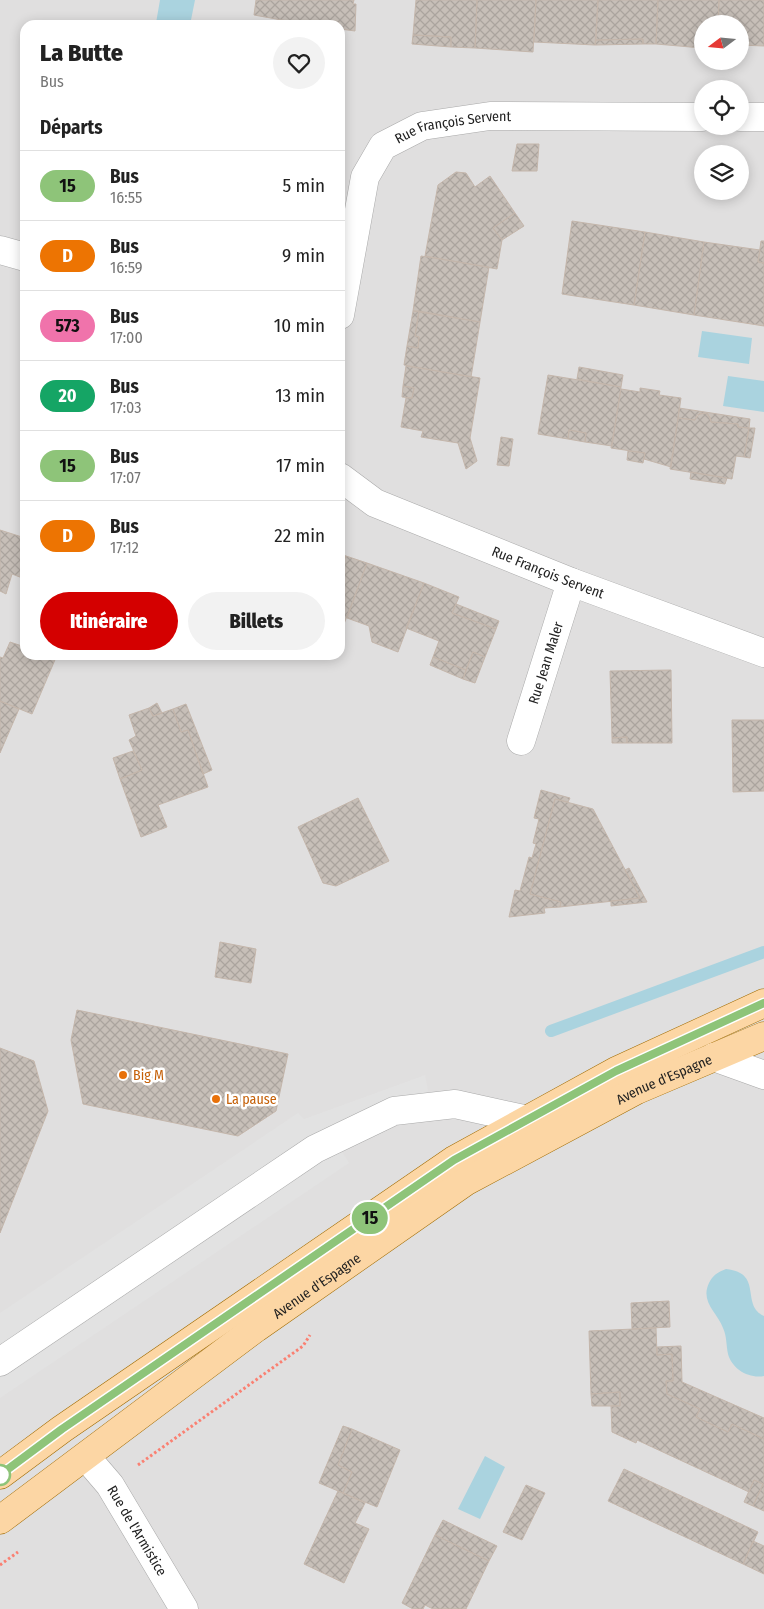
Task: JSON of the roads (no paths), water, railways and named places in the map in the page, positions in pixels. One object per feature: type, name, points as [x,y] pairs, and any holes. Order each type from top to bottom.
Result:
[{"type":"main road","name":"Avenue d'Espagne","points":[[0,1475],[62,1429],[454,1160],[616,1071],[764,1003]]},
{"type":"main road","name":"Avenue d'Espagne","points":[[0,1520],[256,1328],[465,1182],[637,1090],[764,1036]]},
{"type":"street","name":"Rue François Servent","points":[[345,287],[365,177],[383,146],[422,126],[490,116],[694,117]]},
{"type":"street","points":[[749,117],[764,117]]},
{"type":"street","points":[[0,250],[20,256]]},
{"type":"street","name":"Rue François Servent","points":[[345,481],[375,503],[571,582],[764,653]]},
{"type":"street","name":"Rue Jean Maler","points":[[521,741],[571,582]]},
{"type":"street","points":[[714,1057],[764,1076]]},
{"type":"street","points":[[0,1362],[315,1149],[394,1111],[455,1104],[528,1120]]},
{"type":"street","name":"Rue de l'Armistice","points":[[86,1457],[110,1486],[184,1609]]},
{"type":"water","points":[[160,0],[195,0],[191,20],[157,20]]},
{"type":"water","points":[[702,331],[752,338],[749,364],[698,357]]},
{"type":"water","points":[[728,376],[764,381],[764,412],[723,406]]},
{"type":"water","points":[[726,1269],[745,1276],[753,1305],[764,1316],[764,1376],[758,1377],[747,1374],[733,1364],[728,1354],[723,1328],[710,1307],[707,1296],[709,1283],[716,1274]]},
{"type":"water","points":[[485,1456],[505,1467],[480,1519],[458,1509]]},
{"type":"waterway","points":[[551,1031],[764,952]]},
{"type":"place","name":"Big M","points":[[123,1075]]},
{"type":"place","name":"La pause","points":[[216,1099]]}]
